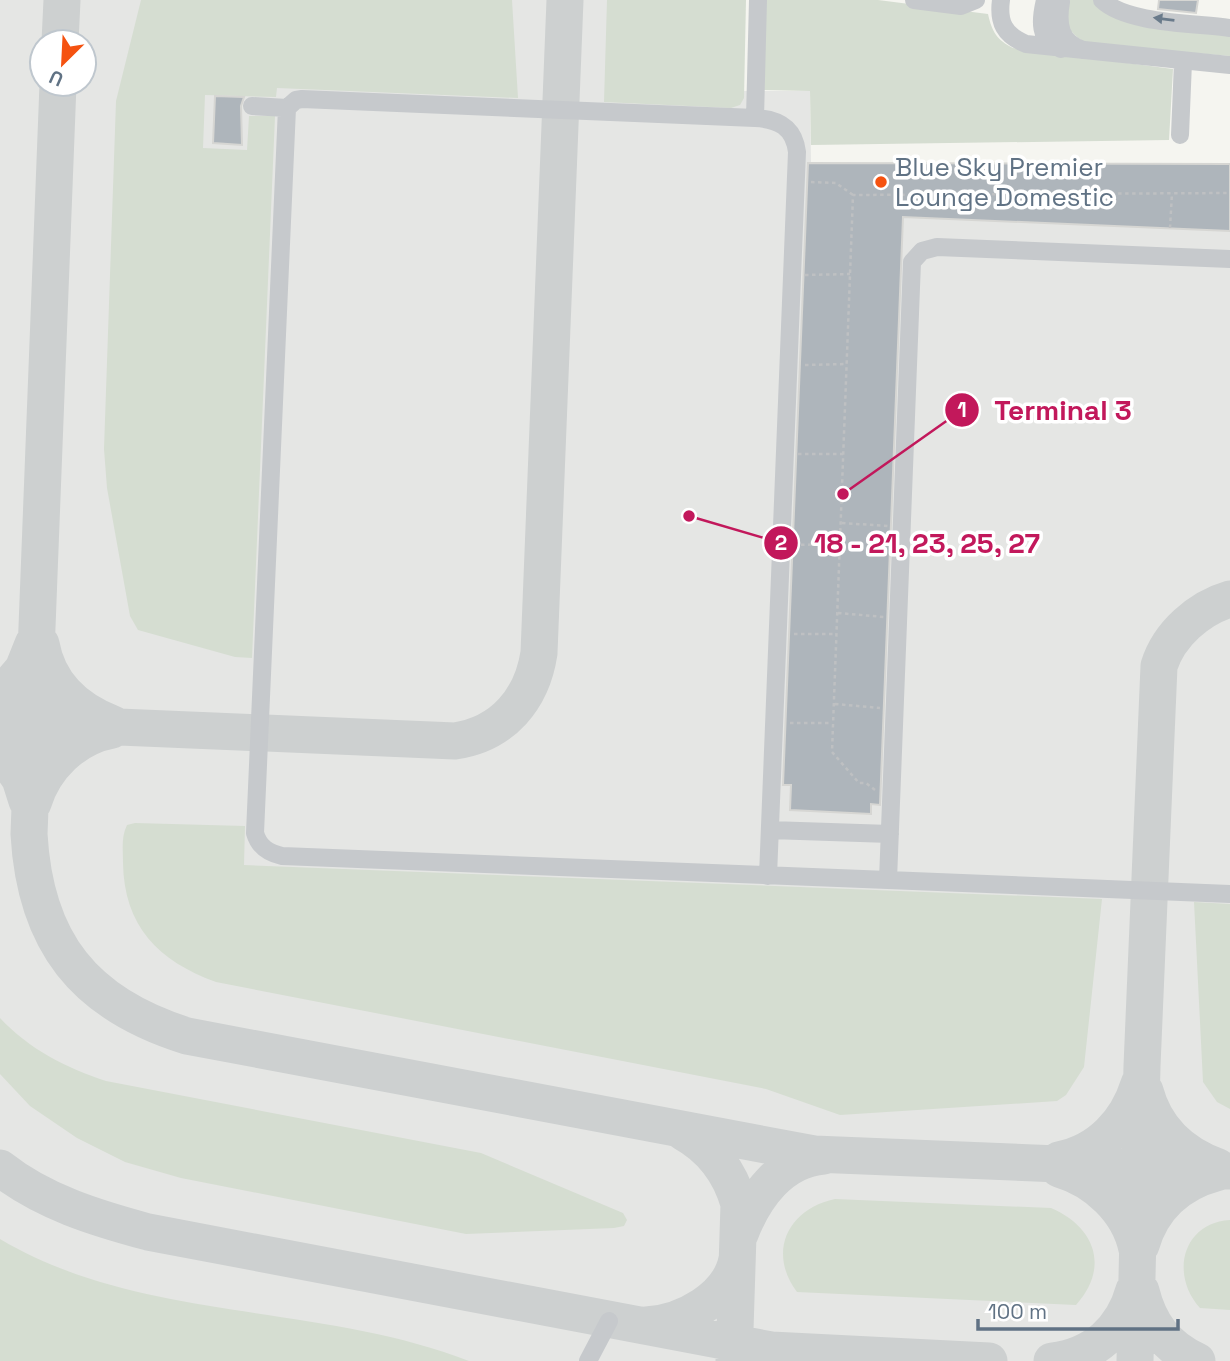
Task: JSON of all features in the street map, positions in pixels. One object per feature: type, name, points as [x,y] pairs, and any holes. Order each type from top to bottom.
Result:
[{"type":"lane","points":[[755,118],[758,0]]},
{"type":"lane","points":[[914,0],[961,6],[976,0]]},
{"type":"lane","points":[[1002,0],[1001,24],[1010,36],[1026,44],[1230,65]]},
{"type":"lane","points":[[1102,0],[1113,9],[1131,15],[1230,28]]},
{"type":"lane","points":[[1054,1],[1042,30],[1048,41],[1061,49]]},
{"type":"lane","points":[[1054,1],[1062,34],[1068,42],[1087,52]]},
{"type":"lane","points":[[1180,135],[1183,61]]},
{"type":"lane","points":[[768,876],[796,141],[785,126],[776,121],[755,118],[302,99],[290,104],[287,108],[255,833],[257,841],[272,854],[282,856],[768,876],[1230,894]]},
{"type":"lane","points":[[252,106],[287,108]]},
{"type":"lane","points":[[888,880],[912,262],[922,251],[937,247],[1230,259]]},
{"type":"lane","points":[[770,830],[890,834]]},
{"type":"lane","points":[[588,1361],[609,1321]]},
{"type":"path","points":[[800,182],[836,183],[852,195]]},
{"type":"path","points":[[1170,228],[1172,192]]},
{"type":"path","points":[[802,275],[850,274]]},
{"type":"path","points":[[798,365],[846,365]]},
{"type":"path","points":[[795,454],[843,454]]},
{"type":"path","points":[[841,523],[891,527]]},
{"type":"path","points":[[791,545],[840,544]]},
{"type":"path","points":[[837,613],[887,617]]},
{"type":"path","points":[[787,634],[836,634]]},
{"type":"path","points":[[834,704],[884,708]]},
{"type":"path","points":[[783,724],[833,723]]},
{"type":"path","points":[[832,752],[859,783],[866,783],[880,794]]},
{"type":"shaded area","points":[[0,0],[657,0],[744,91],[810,91],[811,163],[1230,164],[1230,1361],[0,1361]]},
{"type":"shaded area","points":[[141,0],[512,0],[518,98],[277,88],[276,97],[205,95],[203,148],[247,150],[249,116],[275,116],[252,658],[235,657],[138,630],[130,616],[107,488],[104,449],[116,101]]},
{"type":"shaded area","points":[[607,0],[746,0],[744,98],[740,105],[731,108],[604,102]]},
{"type":"shaded area","points":[[766,0],[878,0],[988,14],[996,35],[1013,48],[1173,69],[1169,140],[811,145],[810,91],[764,90]]},
{"type":"shaded area","points":[[1065,0],[1097,0],[1230,31],[1230,56],[1088,44],[1068,26],[1064,14]]},
{"type":"shaded area","points":[[127,825],[245,826],[244,865],[1102,899],[1084,1067],[1066,1095],[1057,1101],[840,1115],[766,1089],[216,982],[195,973],[161,952],[138,923],[125,885],[123,863],[125,830]]},
{"type":"shaded area","points":[[1194,902],[1230,904],[1230,1109],[1217,1102],[1203,1082]]},
{"type":"shaded area","points":[[0,1018],[23,1039],[49,1056],[106,1081],[481,1153],[623,1213],[627,1220],[624,1226],[614,1228],[466,1234],[181,1178],[125,1162],[77,1138],[30,1106],[0,1074]]},
{"type":"shaded area","points":[[835,1199],[1051,1208],[1066,1216],[1087,1237],[1093,1249],[1093,1276],[1076,1305],[797,1292],[788,1277],[784,1262],[783,1248],[787,1234],[794,1222],[805,1212]]},
{"type":"shaded area","points":[[1230,1220],[1230,1310],[1200,1308],[1185,1281],[1186,1253],[1201,1230],[1214,1223]]},
{"type":"shaded area","points":[[0,1239],[54,1266],[112,1285],[171,1299],[352,1329],[412,1342],[469,1361],[0,1361]]},
{"type":"building","points":[[1159,0],[1198,0],[1196,13],[1158,9]]},
{"type":"building","points":[[215,96],[244,97],[241,106],[242,145],[213,143]]},
{"type":"building","points":[[808,163],[1230,164],[1230,231],[903,217],[880,805],[871,804],[871,814],[790,810],[791,785],[783,785]]},
{"type":"taxiway","points":[[61,28],[62,0]]},
{"type":"taxiway","points":[[0,722],[455,741],[487,731],[512,712],[530,685],[539,653],[565,0]]},
{"type":"taxiway","points":[[57,98],[29,834],[33,872],[42,907],[54,937],[72,964],[93,986],[120,1006],[151,1023],[187,1036],[814,1154],[1230,1171]]},
{"type":"taxiway","points":[[1135,1361],[1142,1066],[1159,666],[1170,643],[1187,624],[1207,609],[1230,599]]},
{"type":"taxiway","points":[[0,696],[23,669],[33,644]]},
{"type":"taxiway","points":[[41,644],[50,671],[66,694],[87,711],[113,724]]},
{"type":"taxiway","points":[[33,803],[45,777],[62,756],[85,739],[112,730]]},
{"type":"taxiway","points":[[0,750],[20,779],[27,801]]},
{"type":"taxiway","points":[[1059,1160],[1087,1150],[1110,1133],[1127,1111],[1139,1084]]},
{"type":"taxiway","points":[[1145,1091],[1156,1117],[1172,1138],[1193,1155],[1218,1167]]},
{"type":"taxiway","points":[[683,1132],[711,1153],[725,1171],[739,1204],[734,1361]]},
{"type":"taxiway","points":[[740,1234],[753,1207],[771,1182],[795,1164],[824,1156]]},
{"type":"taxiway","points":[[0,1168],[52,1200],[90,1215],[148,1232],[771,1350],[989,1361]]},
{"type":"taxiway","points":[[1059,1169],[1086,1181],[1109,1198],[1127,1222],[1137,1249]]},
{"type":"taxiway","points":[[1141,1245],[1152,1219],[1169,1198],[1190,1183],[1216,1173]]},
{"type":"taxiway","points":[[646,1325],[675,1319],[703,1306],[725,1285],[733,1273],[737,1259]]},
{"type":"taxiway","points":[[1052,1361],[1081,1353],[1105,1339],[1122,1317],[1134,1290]]},
{"type":"taxiway","points":[[1141,1291],[1144,1303],[1160,1333],[1176,1349],[1197,1361]]},
{"type":"place","name":"Blue Sky Premier Lounge Domestic","points":[[881,182]]},
{"type":"place","name":"Terminal 3","points":[[843,494]]},
{"type":"place","name":"18 - 21, 23, 25, 27","points":[[689,516]]}]
